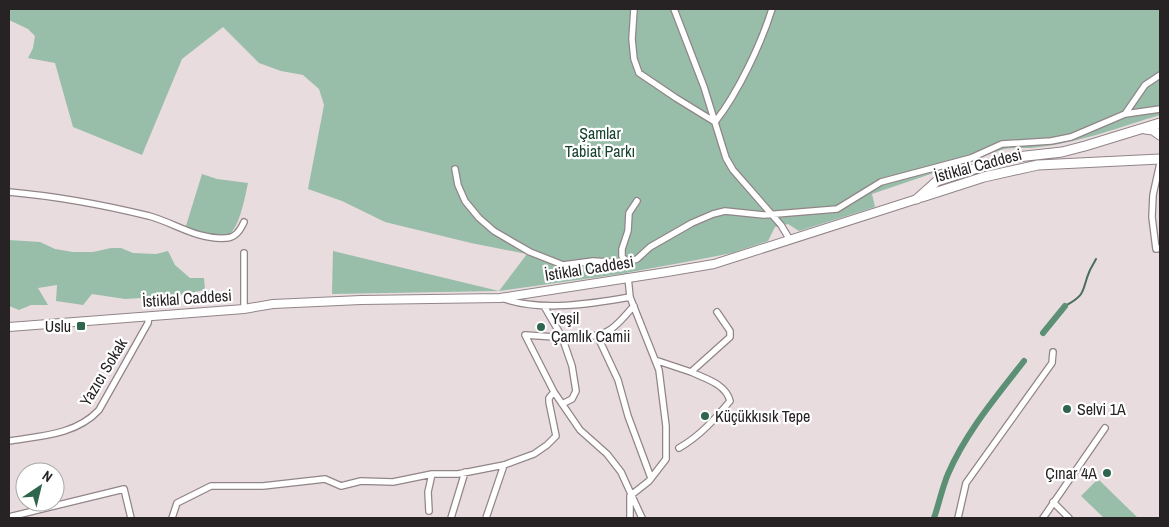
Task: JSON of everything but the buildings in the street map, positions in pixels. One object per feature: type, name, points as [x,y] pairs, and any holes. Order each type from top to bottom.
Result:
[{"type":"main road","name":"İstiklal Caddesi","points":[[917,199],[937,181],[1008,158],[1062,152],[1160,124]]},
{"type":"main road","points":[[1143,129],[1153,130],[1160,135]]},
{"type":"main road","points":[[1146,160],[1160,153]]},
{"type":"main road","name":"İstiklal Caddesi","points":[[9,327],[273,304],[361,300],[500,298],[714,264],[962,183],[1006,171],[1038,165],[1160,159]]},
{"type":"street","points":[[634,9],[632,40],[634,59],[639,73],[715,122]]},
{"type":"street","points":[[674,9],[704,87],[726,158],[781,225],[790,240]]},
{"type":"street","points":[[715,122],[740,83],[772,9]]},
{"type":"street","points":[[1125,114],[1145,85],[1160,75]]},
{"type":"street","points":[[455,168],[458,185],[465,201],[479,218],[494,231],[530,252],[564,265],[592,261],[618,265],[638,259],[650,247],[670,235],[713,214],[725,211],[758,215],[837,209],[887,180],[971,158],[1002,144],[1051,142],[1071,137],[1125,114],[1160,109]]},
{"type":"street","points":[[1160,163],[1153,195],[1152,217],[1156,249],[1160,248]]},
{"type":"street","points":[[9,192],[63,200],[150,217],[200,236],[227,238],[240,231],[244,222]]},
{"type":"street","points":[[627,263],[622,256],[622,249],[628,231],[629,213],[637,202]]},
{"type":"street","points":[[244,253],[244,308]]},
{"type":"street","points":[[628,277],[630,297],[659,370],[666,426],[666,459],[652,478],[630,496]]},
{"type":"street","points":[[500,298],[516,303],[544,306],[610,301],[630,297]]},
{"type":"street","points":[[544,306],[562,337],[572,366],[576,390],[572,398],[562,404]]},
{"type":"street","points":[[634,306],[607,332],[597,335],[562,337],[525,335],[554,392],[580,430],[607,454],[621,472],[630,496],[642,518]]},
{"type":"street","points":[[691,372],[730,337],[730,331],[717,312]]},
{"type":"street","name":"Yazıcı Sokak","points":[[9,441],[62,433],[93,417],[99,410],[148,323],[149,316]]},
{"type":"street","points":[[597,335],[618,380],[628,416],[652,478]]},
{"type":"street","points":[[958,518],[966,483],[1052,363],[1053,352]]},
{"type":"street","points":[[656,360],[691,372],[719,385],[728,394],[730,400],[713,422],[679,448]]},
{"type":"street","points":[[172,518],[177,503],[211,486],[263,486],[325,478],[341,486],[361,482],[393,482],[432,474],[466,472],[504,466],[534,454],[548,445],[556,436],[549,402],[549,398],[554,392]]},
{"type":"street","points":[[1043,518],[1106,428]]},
{"type":"street","points":[[486,518],[504,466]]},
{"type":"street","points":[[451,518],[466,472]]},
{"type":"street","points":[[430,511],[428,492],[432,474]]},
{"type":"street","points":[[9,517],[124,489],[131,518]]},
{"type":"street","points":[[630,496],[630,518]]},
{"type":"street","points":[[1053,502],[1069,518]]},
{"type":"green space","name":"Şamlar Tabiat Parkı","points":[[9,9],[1160,9],[1160,115],[1069,142],[1035,148],[1004,149],[872,194],[875,207],[799,231],[788,224],[775,227],[768,241],[732,253],[620,274],[499,291],[527,254],[471,243],[385,222],[342,201],[308,189],[324,105],[319,89],[303,75],[281,71],[259,63],[223,27],[182,59],[142,155],[73,127],[55,63],[28,58],[33,48],[35,36],[28,29],[9,20]]},
{"type":"green space","points":[[202,174],[217,179],[248,183],[238,222],[230,234],[225,236],[211,235],[185,229]]},
{"type":"green space","points":[[9,240],[40,242],[55,249],[73,252],[93,252],[111,248],[121,248],[133,253],[156,254],[168,251],[175,265],[190,278],[204,278],[205,290],[173,296],[125,299],[92,294],[83,305],[56,301],[57,285],[38,288],[48,305],[31,305],[19,310],[9,306]]},
{"type":"green space","points":[[333,251],[499,291],[332,294]]},
{"type":"green space","points":[[1098,479],[1138,518],[1104,518],[1081,496]]},
{"type":"waterway","points":[[1065,306],[1081,295],[1096,259]]},
{"type":"waterway","points":[[1043,333],[1065,306]]},
{"type":"waterway","points":[[934,518],[944,485],[955,459],[983,415],[1024,361]]},
{"type":"place","name":"Uslu","points":[[81,326]]},
{"type":"place","name":"Yeşil Çamlık Camii","points":[[541,327]]},
{"type":"place","name":"Selvi 1A","points":[[1067,409]]},
{"type":"place","name":"Küçükkısık Tepe","points":[[705,416]]},
{"type":"place","name":"Çınar 4A","points":[[1107,473]]}]
